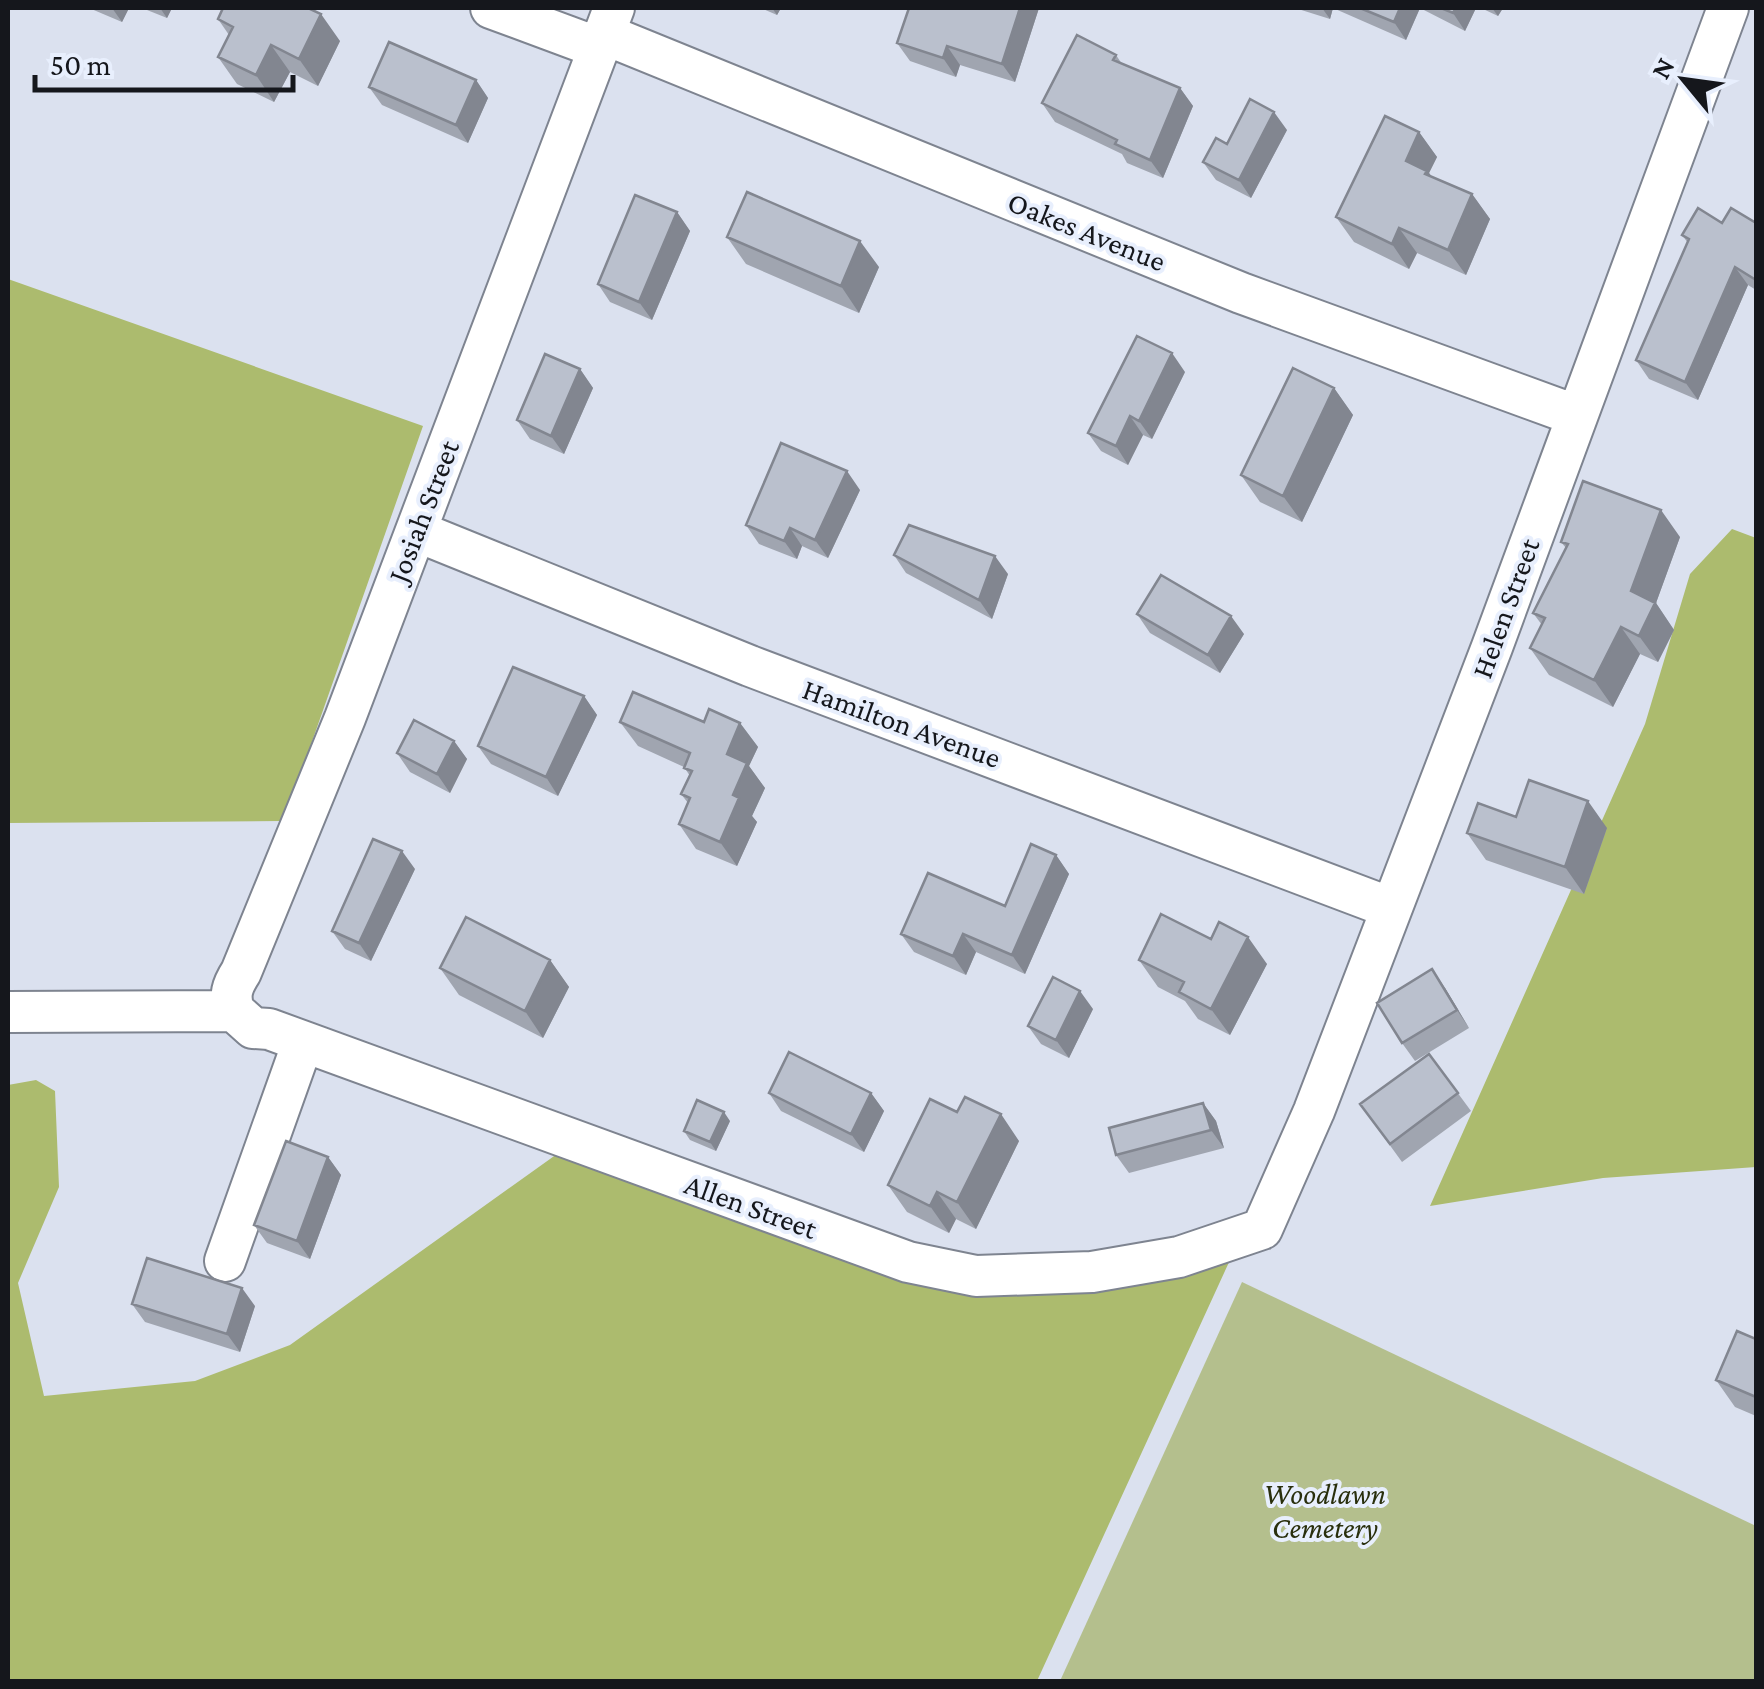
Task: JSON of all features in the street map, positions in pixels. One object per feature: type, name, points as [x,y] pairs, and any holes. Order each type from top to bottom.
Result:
[{"type":"street","name":"Oakes Avenue","points":[[492,8],[605,30],[1241,293],[1575,416]]},
{"type":"street","name":"Helen Street","points":[[1273,1205],[1314,1111],[1492,647],[1728,8]]},
{"type":"street","name":"Josiah Street","points":[[234,1011],[232,986],[344,718],[605,30]]},
{"type":"street","name":"Hamilton Avenue","points":[[416,531],[750,666],[1391,908]]},
{"type":"street","points":[[8,1012],[234,1011]]},
{"type":"street","name":"Allen Street","points":[[234,1011],[253,1028],[268,1029],[864,1248],[976,1276],[1092,1272],[1179,1256],[1262,1229],[1273,1205]]},
{"type":"street","points":[[225,1260],[303,1042]]},
{"type":"green space","points":[[8,279],[423,426],[281,821],[8,823]]},
{"type":"green space","points":[[1732,529],[1756,538],[1756,1167],[1603,1178],[1430,1206],[1645,724],[1690,574]]},
{"type":"green space","points":[[36,1080],[55,1091],[59,1187],[18,1283],[44,1396],[195,1381],[290,1345],[557,1154],[859,1265],[1230,1260],[1037,1681],[8,1682],[8,1085]]},
{"type":"green space","name":"Woodlawn Cemetery","points":[[1242,1282],[1756,1526],[1756,1681],[1060,1681]]},
{"type":"building","points":[[223,8],[308,8],[321,14],[299,59],[271,45],[256,75],[218,57],[233,27],[218,19]]},
{"type":"building","points":[[909,8],[1020,8],[1002,64],[947,46],[943,58],[897,43]]},
{"type":"building","points":[[1360,8],[1400,8],[1394,22]]},
{"type":"building","points":[[1077,35],[1116,55],[1113,60],[1180,88],[1150,160],[1042,103]]},
{"type":"building","points":[[389,42],[476,80],[456,125],[369,87]]},
{"type":"building","points":[[1250,99],[1274,112],[1239,180],[1203,162],[1216,138],[1227,144]]},
{"type":"building","points":[[1385,116],[1419,132],[1406,161],[1427,171],[1425,174],[1472,194],[1448,250],[1399,228],[1392,244],[1336,217]]},
{"type":"building","points":[[747,192],[860,241],[841,286],[727,237]]},
{"type":"building","points":[[635,195],[677,212],[639,302],[598,284]]},
{"type":"building","points":[[1698,208],[1722,223],[1731,208],[1756,223],[1756,280],[1735,267],[1685,382],[1636,360],[1689,239],[1682,235]]},
{"type":"building","points":[[1137,336],[1172,353],[1139,421],[1130,416],[1116,446],[1088,433]]},
{"type":"building","points":[[545,354],[580,369],[551,436],[517,420]]},
{"type":"building","points":[[1293,368],[1334,388],[1283,496],[1241,475]]},
{"type":"building","points":[[781,443],[847,471],[815,540],[790,528],[784,541],[746,525]]},
{"type":"building","points":[[1583,481],[1661,510],[1631,591],[1655,603],[1639,636],[1621,627],[1594,680],[1530,648],[1545,618],[1533,613],[1568,544],[1561,542]]},
{"type":"building","points":[[909,525],[995,556],[979,600],[894,555]]},
{"type":"building","points":[[1161,575],[1231,616],[1208,655],[1137,614]]},
{"type":"building","points":[[513,667],[584,696],[546,777],[478,746]]},
{"type":"building","points":[[633,692],[704,722],[709,709],[740,723],[727,754],[747,763],[733,795],[739,798],[720,842],[679,824],[690,798],[681,794],[692,771],[684,768],[690,753],[620,722]]},
{"type":"building","points":[[414,720],[454,741],[437,774],[397,753]]},
{"type":"building","points":[[1529,780],[1588,801],[1565,867],[1467,833],[1478,803],[1516,817]]},
{"type":"building","points":[[373,839],[402,851],[359,943],[332,931]]},
{"type":"building","points":[[1031,844],[1056,855],[1012,955],[963,934],[953,956],[901,934],[928,873],[1005,906]]},
{"type":"building","points":[[1161,914],[1211,939],[1219,922],[1248,937],[1211,1009],[1179,992],[1184,982],[1139,960]]},
{"type":"building","points":[[466,917],[550,960],[525,1011],[440,968]]},
{"type":"building","points":[[1432,969],[1457,1010],[1402,1043],[1377,1003]]},
{"type":"building","points":[[1053,977],[1080,991],[1056,1040],[1028,1026]]},
{"type":"building","points":[[789,1052],[871,1093],[851,1134],[769,1093]]},
{"type":"building","points":[[1429,1054],[1458,1093],[1390,1144],[1360,1104]]},
{"type":"building","points":[[965,1097],[1001,1114],[957,1202],[937,1192],[930,1206],[888,1185],[930,1099],[957,1112]]},
{"type":"building","points":[[697,1100],[724,1112],[710,1142],[684,1131]]},
{"type":"building","points":[[1203,1103],[1211,1130],[1116,1155],[1109,1128]]},
{"type":"building","points":[[286,1141],[328,1157],[297,1241],[254,1225]]},
{"type":"building","points":[[147,1258],[242,1288],[227,1334],[132,1304]]},
{"type":"building","points":[[1737,1331],[1756,1339],[1756,1397],[1716,1380]]}]
